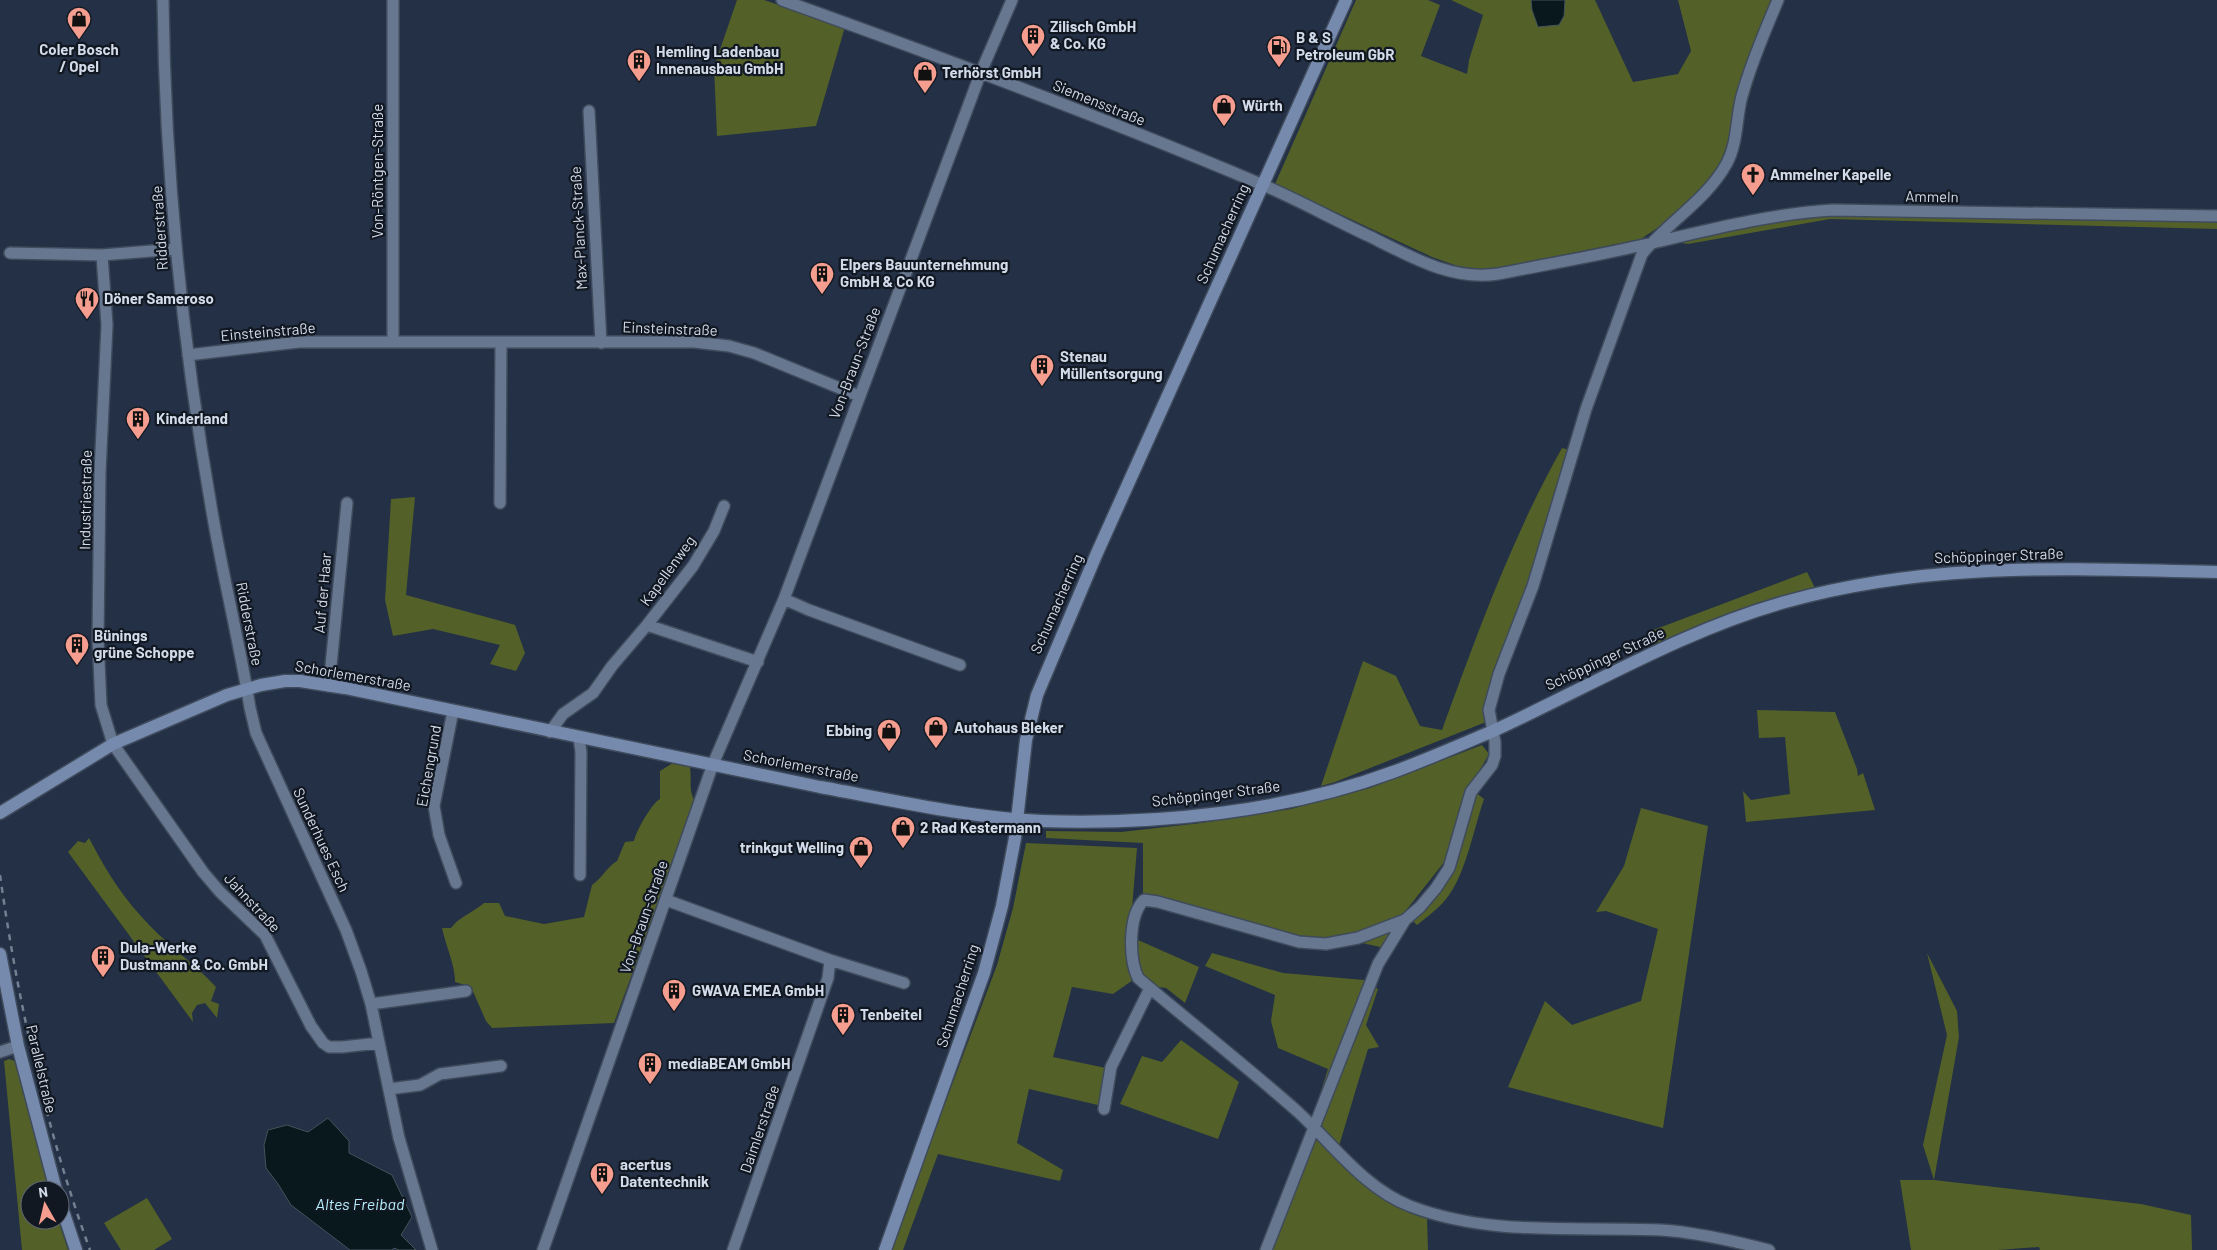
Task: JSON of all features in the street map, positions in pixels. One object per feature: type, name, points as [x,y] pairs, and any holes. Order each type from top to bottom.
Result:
[{"type":"main road","name":"Schumacherring","points":[[885,1250],[984,973],[1002,906],[1017,819],[1030,718],[1046,669],[1346,0]]},
{"type":"main road","name":"Schöppinger Straße","points":[[1017,819],[1096,821],[1197,816],[1258,808],[1314,795],[1390,773],[1492,731],[1649,655],[1696,635],[1783,603],[1895,578],[1974,570],[2026,568],[2217,572]]},
{"type":"main road","name":"Schorlemerstraße","points":[[0,813],[113,744],[247,688],[285,681],[329,686],[895,801],[1017,819]]},
{"type":"main road","name":"Parallelstraße","points":[[0,954],[18,1046],[53,1180]]},
{"type":"main road","points":[[69,1230],[76,1250]]},
{"type":"street","name":"Ridderstraße","points":[[162,0],[176,249],[188,355],[214,522],[247,688]]},
{"type":"street","name":"Von-Röntgen-Straße","points":[[393,0],[393,342]]},
{"type":"street","name":"Siemensstraße","points":[[782,0],[981,72],[1263,185],[1440,269],[1478,276],[1498,274],[1651,243]]},
{"type":"street","name":"Von-Braun-Straße","points":[[543,1250],[713,764],[784,599],[981,72],[1012,0]]},
{"type":"street","points":[[1266,1250],[1378,964],[1405,920],[1420,907],[1436,888],[1449,868],[1471,792],[1494,760],[1494,742],[1489,710],[1498,674],[1536,578],[1586,409],[1642,254],[1651,243],[1708,191],[1728,162],[1742,94],[1778,0]]},
{"type":"street","name":"Max-Planck-Straße","points":[[589,111],[601,343]]},
{"type":"street","name":"Ammeln","points":[[1651,243],[1761,218],[1797,212],[1832,210],[2217,216]]},
{"type":"street","points":[[10,253],[102,255],[176,249]]},
{"type":"street","name":"Industriestraße","points":[[102,255],[107,325],[100,472],[98,640],[101,706],[113,744]]},
{"type":"street","name":"Einsteinstraße","points":[[188,355],[299,342],[694,342],[729,346],[754,353],[859,396]]},
{"type":"street","points":[[500,503],[501,342]]},
{"type":"street","name":"Auf der Haar","points":[[329,686],[347,502]]},
{"type":"street","name":"Kapellenweg","points":[[550,732],[564,714],[593,693],[612,666],[693,566],[714,531],[724,506]]},
{"type":"street","points":[[784,599],[809,610],[960,665]]},
{"type":"street","name":"Kapellenweg","points":[[647,625],[758,662]]},
{"type":"street","name":"Sunderhues Esch","points":[[247,688],[256,733],[346,930],[371,1004],[399,1138],[432,1250]]},
{"type":"street","name":"Eichengrund","points":[[453,711],[434,806],[439,835],[456,883]]},
{"type":"street","points":[[579,738],[581,752],[580,875]]},
{"type":"street","name":"Jahnstraße","points":[[113,744],[203,872],[220,892],[265,935],[311,1026],[323,1043],[329,1047],[379,1043]]},
{"type":"street","points":[[666,900],[830,960],[904,983]]},
{"type":"street","points":[[1405,920],[1358,938],[1326,944],[1299,942],[1158,902],[1144,900],[1137,907],[1131,951],[1132,966],[1138,978],[1314,1126],[1337,1152],[1388,1195],[1409,1206],[1480,1224],[1518,1229],[1663,1230],[1769,1250]]},
{"type":"street","name":"Daimlerstraße","points":[[733,1250],[828,978],[830,960]]},
{"type":"street","points":[[1104,1109],[1111,1067],[1150,988]]},
{"type":"street","points":[[371,1004],[466,990]]},
{"type":"street","points":[[0,1052],[18,1046]]},
{"type":"street","points":[[389,1089],[420,1085],[440,1074],[501,1066]]},
{"type":"green space","points":[[737,0],[764,0],[845,27],[816,126],[717,136],[714,67]]},
{"type":"green space","points":[[1356,0],[1428,0],[1440,5],[1421,56],[1467,74],[1469,60],[1483,15],[1451,0],[1531,0],[1532,10],[1538,27],[1564,16],[1565,0],[1595,0],[1633,82],[1678,74],[1691,51],[1678,0],[1782,0],[1765,44],[1743,116],[1731,122],[1726,147],[1716,170],[1701,190],[1682,208],[1641,239],[1493,269],[1466,269],[1432,257],[1275,184]]},
{"type":"green space","points":[[1832,213],[2217,217],[2217,229],[1830,219],[1688,244],[1669,241],[1742,225]]},
{"type":"green space","points":[[1562,448],[1578,452],[1486,722],[1321,786],[1363,661],[1396,676],[1420,726],[1442,730],[1496,586],[1527,516]]},
{"type":"green space","points":[[415,497],[406,595],[515,625],[525,653],[516,671],[490,664],[500,645],[433,629],[393,636],[385,600],[391,499]]},
{"type":"green space","points":[[1807,572],[1815,588],[1742,611],[1652,646],[1648,632]]},
{"type":"green space","points":[[1757,710],[1835,712],[1858,776],[1863,773],[1875,810],[1746,822],[1743,791],[1751,800],[1790,794],[1785,737],[1759,738]]},
{"type":"green space","points":[[1482,745],[1489,754],[1465,796],[1445,861],[1404,913],[1392,940],[1380,947],[1358,942],[1281,936],[1143,896],[1143,843],[1046,838],[1046,831],[1121,832],[1201,823],[1291,809],[1370,788]]},
{"type":"green space","points":[[676,761],[690,767],[691,789],[695,802],[614,1023],[492,1028],[486,1021],[471,987],[455,982],[452,962],[442,928],[451,928],[484,903],[499,903],[505,916],[544,924],[584,917],[592,885],[617,861],[625,842],[634,841],[645,818],[660,799],[660,771]]},
{"type":"green space","points":[[1475,792],[1484,799],[1459,878],[1443,903],[1417,925],[1412,920],[1449,874]]},
{"type":"green space","points":[[1641,808],[1708,826],[1663,1128],[1508,1087],[1545,1001],[1572,1025],[1641,1001],[1658,929],[1606,911],[1596,912],[1624,866]]},
{"type":"green space","points":[[89,838],[112,878],[132,906],[158,934],[216,987],[211,1001],[219,1004],[217,1018],[205,1003],[197,1005],[192,1013],[193,1022],[68,852],[78,841],[85,843]]},
{"type":"green space","points":[[1026,843],[1137,848],[1128,957],[1129,969],[1133,980],[1113,994],[1072,987],[1053,1057],[1106,1068],[1098,1105],[1029,1089],[1017,1143],[1063,1170],[1060,1181],[938,1154],[903,1250],[890,1250],[997,965],[1013,908]]},
{"type":"green space","points":[[1138,940],[1199,967],[1185,1003],[1166,988],[1151,986],[1141,974],[1136,961]]},
{"type":"green space","points":[[1212,953],[1283,973],[1364,980],[1378,989],[1366,1025],[1379,1047],[1368,1049],[1339,1146],[1331,1152],[1427,1216],[1428,1250],[1270,1250],[1328,1069],[1278,1048],[1271,1021],[1275,995],[1205,966]]},
{"type":"green space","points":[[1927,953],[1957,1011],[1959,1037],[1934,1180],[1923,1145],[1947,1035]]},
{"type":"green space","points":[[1181,1040],[1239,1082],[1218,1139],[1120,1104],[1142,1056],[1162,1062]]},
{"type":"green space","points":[[9,1059],[15,1061],[46,1180],[20,1180],[20,1229],[4,1061]]},
{"type":"green space","points":[[1900,1180],[1934,1180],[2141,1204],[2191,1215],[2192,1250],[2040,1250],[2039,1247],[1998,1250],[1911,1250]]},
{"type":"green space","points":[[147,1198],[172,1239],[154,1250],[121,1250],[104,1223]]},
{"type":"green space","points":[[20,1230],[61,1230],[68,1250],[22,1250]]},
{"type":"water","points":[[1531,0],[1565,0],[1564,16],[1559,25],[1538,27],[1532,10]]},
{"type":"water","name":"Altes Freibad","points":[[328,1118],[349,1141],[349,1153],[392,1175],[412,1217],[401,1235],[416,1250],[399,1250],[394,1248],[392,1250],[350,1250],[291,1205],[266,1168],[264,1145],[268,1130],[287,1125],[308,1132]]},
{"type":"railway","points":[[0,875],[15,971],[35,1065],[60,1158],[90,1250]]},
{"type":"place","name":"Coler Bosch / Opel","points":[[79,40]]},
{"type":"place","name":"Zilisch GmbH & Co. KG","points":[[1033,57]]},
{"type":"place","name":"B & S Petroleum GbR","points":[[1279,68]]},
{"type":"place","name":"Hemling Ladenbau Innenausbau GmbH","points":[[639,82]]},
{"type":"place","name":"Terhörst GmbH","points":[[925,94]]},
{"type":"place","name":"Würth","points":[[1224,127]]},
{"type":"place","name":"Ammelner Kapelle","points":[[1753,196]]},
{"type":"place","name":"Elpers Bauunternehmung GmbH & Co KG","points":[[822,295]]},
{"type":"place","name":"Döner Sameroso","points":[[87,320]]},
{"type":"place","name":"Stenau Müllentsorgung","points":[[1042,387]]},
{"type":"place","name":"Kinderland","points":[[138,440]]},
{"type":"place","name":"Bünings grüne Schoppe","points":[[77,666]]},
{"type":"place","name":"Autohaus Bleker","points":[[936,749]]},
{"type":"place","name":"Ebbing","points":[[889,752]]},
{"type":"place","name":"2 Rad Kestermann","points":[[903,849]]},
{"type":"place","name":"trinkgut Welling","points":[[861,869]]},
{"type":"place","name":"Dula-Werke Dustmann & Co. GmbH","points":[[103,978]]},
{"type":"place","name":"GWAVA EMEA GmbH","points":[[674,1012]]},
{"type":"place","name":"Tenbeitel","points":[[843,1036]]},
{"type":"place","name":"mediaBEAM GmbH","points":[[650,1085]]},
{"type":"place","name":"acertus Datentechnik","points":[[602,1195]]}]
